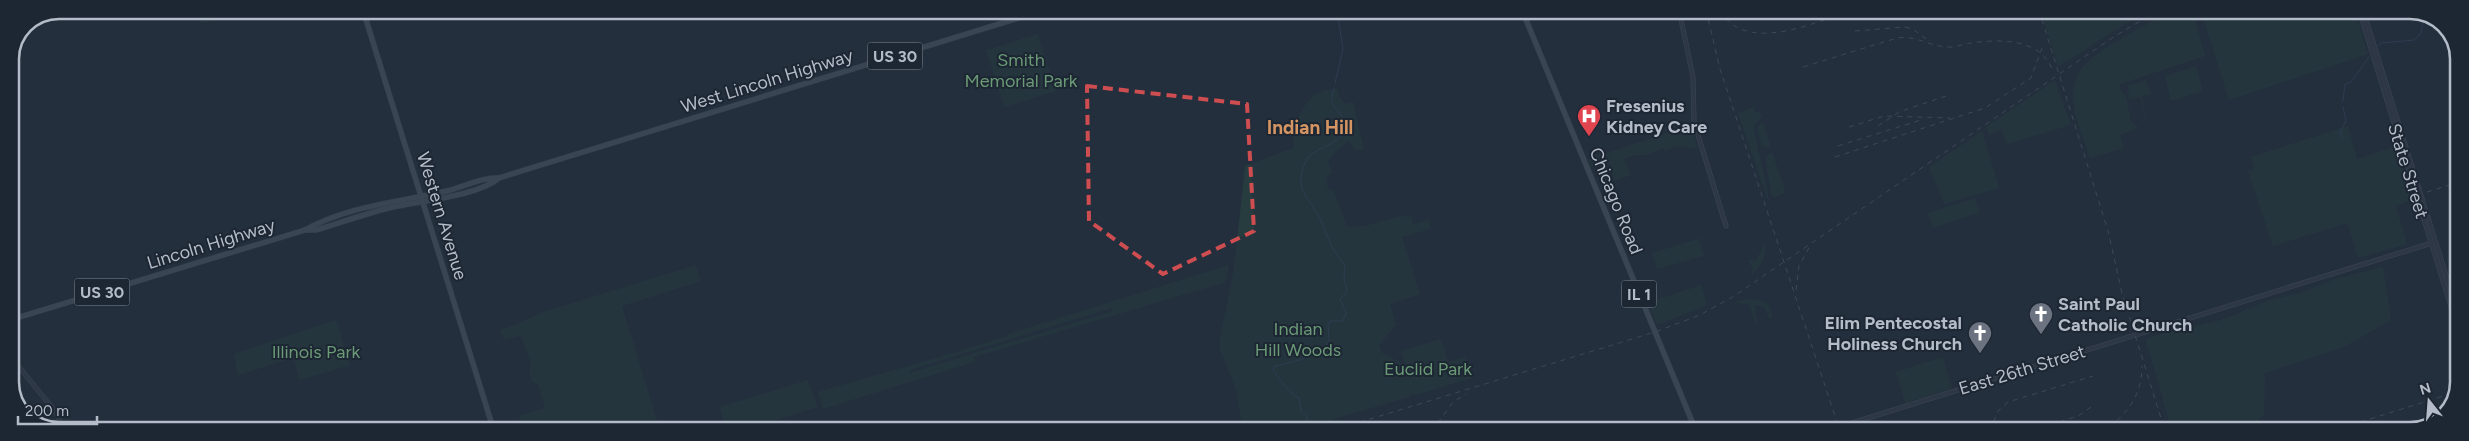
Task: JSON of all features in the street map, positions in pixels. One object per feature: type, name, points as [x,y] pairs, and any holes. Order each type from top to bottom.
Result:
[{"type":"main road","name":"Western Avenue","points":[[366,19],[491,422]]},
{"type":"main road","name":"West Lincoln Highway","points":[[422,198],[491,178],[499,178],[1015,19]]},
{"type":"main road","name":"Chicago Road","points":[[1526,19],[1692,422]]},
{"type":"main road","name":"Lincoln Highway","points":[[19,317],[305,230],[316,230],[422,198]]},
{"type":"street","points":[[1681,19],[1693,77],[1694,122],[1726,226]]},
{"type":"street","name":"State Street","points":[[2362,19],[2450,293]]},
{"type":"street","name":"State Street","points":[[2367,19],[2450,304]]},
{"type":"street","name":"East 26th Street","points":[[1855,422],[2433,243]]},
{"type":"street","points":[[19,367],[55,412],[61,422]]},
{"type":"highlighted area","points":[[1087,86],[1247,104],[1254,231],[1163,274],[1089,221]]},
{"type":"green space","points":[[199,19],[218,19],[208,22],[200,22]]},
{"type":"green space","points":[[2043,19],[2133,19],[2058,67]]},
{"type":"green space","points":[[2158,19],[2195,19],[2205,56],[2120,84],[2119,87],[2126,97],[2131,121],[2137,128],[2120,135],[2124,148],[2090,158],[2077,121],[2074,106],[2073,91],[2075,83],[2081,69],[2088,61],[2111,44]]},
{"type":"green space","points":[[2204,19],[2358,19],[2368,54],[2229,100]]},
{"type":"green space","name":"Smith Memorial Park","points":[[1038,34],[1056,91],[1004,107],[986,50]]},
{"type":"green space","points":[[2196,66],[2203,91],[2171,101],[2165,76]]},
{"type":"green space","points":[[2055,80],[2071,125],[2007,144],[2001,129],[1989,135],[1986,127]]},
{"type":"green space","points":[[2146,80],[2151,94],[2142,96],[2147,124],[2140,97],[2129,99],[2128,86]]},
{"type":"green space","name":"Indian Hill Woods","points":[[1337,88],[1339,96],[1345,104],[1353,102],[1364,149],[1356,151],[1348,141],[1328,161],[1332,172],[1326,179],[1328,189],[1333,190],[1348,227],[1365,226],[1400,216],[1412,217],[1412,225],[1428,220],[1430,229],[1402,237],[1420,294],[1390,304],[1396,325],[1379,345],[1381,352],[1406,366],[1401,351],[1441,339],[1448,362],[1466,357],[1472,378],[1415,395],[1414,393],[1409,397],[1329,422],[1242,422],[1236,390],[1220,349],[1220,338],[1234,268],[1245,166],[1293,148],[1294,133],[1300,113],[1309,100],[1322,92]]},
{"type":"green space","points":[[1754,107],[1755,113],[1760,112],[1762,117],[1754,125],[1754,130],[1768,200],[1738,113]]},
{"type":"green space","points":[[1763,123],[1771,146],[1770,148],[1762,146],[1757,126]]},
{"type":"green space","points":[[1689,126],[1692,128],[1698,149],[1677,146],[1666,150],[1666,153],[1663,148],[1648,155],[1635,155],[1624,159],[1631,175],[1614,181],[1611,165],[1607,162],[1591,167],[1588,159]]},
{"type":"green space","points":[[2348,126],[2357,159],[2396,146],[2412,200],[2396,206],[2407,244],[2358,258],[2347,223],[2273,246],[2248,171],[2254,169],[2251,157]]},
{"type":"green space","points":[[1982,131],[1999,188],[1944,204],[1929,167]]},
{"type":"green space","points":[[1772,152],[1785,190],[1784,193],[1775,198],[1771,194],[1766,162],[1767,155]]},
{"type":"green space","points":[[1975,198],[1980,212],[1933,228],[1928,213]]},
{"type":"green space","points":[[1705,237],[1699,240],[1704,256],[1657,269],[1652,253]]},
{"type":"green space","points":[[1764,245],[1765,253],[1761,264],[1753,274],[1751,273],[1753,269],[1748,260],[1756,260]]},
{"type":"green space","points":[[696,265],[701,281],[622,306],[658,422],[521,422],[519,416],[545,408],[538,384],[532,382],[529,370],[531,364],[521,336],[504,340],[500,330],[540,313]]},
{"type":"green space","points":[[1229,265],[1226,282],[974,357],[974,362],[823,409],[818,392],[1008,336],[1008,334]],"holes":[[[1112,308],[1113,311],[909,373],[910,370]]]},
{"type":"green space","points":[[2383,267],[2391,320],[2346,346],[2265,373],[2264,414],[2257,422],[2169,422],[2146,340],[2153,336],[2225,319],[2269,300],[2300,293],[2332,280]]},
{"type":"green space","points":[[1701,285],[1707,305],[1657,325],[1649,305],[1650,302]]},
{"type":"green space","points":[[1746,299],[1764,302],[1770,308],[1772,318],[1769,318],[1764,306],[1755,305],[1757,322],[1755,323],[1749,304],[1734,303]]},
{"type":"green space","name":"Illinois Park","points":[[336,320],[350,365],[300,380],[293,358],[238,375],[234,354]]},
{"type":"green space","points":[[1943,357],[1952,388],[1905,403],[1896,372]]},
{"type":"green space","points":[[808,380],[818,407],[769,422],[724,422],[720,407]]},
{"type":"waterway","points":[[1335,83],[1343,49],[1338,19]]},
{"type":"waterway","points":[[2378,46],[2381,43],[2414,40],[2421,33],[2424,21]]},
{"type":"waterway","points":[[2343,101],[2345,84],[2351,82],[2369,57]]},
{"type":"waterway","points":[[1305,422],[1308,418],[1301,412],[1299,398],[1288,390],[1273,370],[1275,366],[1300,360],[1312,353],[1316,355],[1323,352],[1329,341],[1328,325],[1330,321],[1343,321],[1346,313],[1340,299],[1347,292],[1344,277],[1345,265],[1333,248],[1318,215],[1304,193],[1301,183],[1303,167],[1309,157],[1339,138],[1344,129],[1344,120],[1333,103],[1334,88]]},
{"type":"waterway","points":[[2342,138],[2340,132],[2346,121],[2343,107]]},
{"type":"railway","points":[[1708,19],[1720,69],[1837,422]]},
{"type":"railway","points":[[1728,19],[1746,31],[1763,33],[1800,28],[1827,19]]},
{"type":"railway","points":[[2042,19],[2108,231],[2122,293],[2162,422]]},
{"type":"railway","points":[[1360,422],[1655,332],[1700,315],[1734,296],[2115,36],[2144,19]]},
{"type":"railway","points":[[1855,31],[1905,27],[1913,29],[1926,39]]},
{"type":"railway","points":[[1803,67],[1903,37],[1945,47],[1994,41],[2018,43],[2038,51],[2052,69]]},
{"type":"railway","points":[[1835,157],[1985,108],[2031,78],[2042,48]]},
{"type":"railway","points":[[1878,126],[1899,112],[1946,96]]},
{"type":"railway","points":[[1849,127],[1884,116],[1950,118]]},
{"type":"railway","points":[[1838,146],[1924,119]]},
{"type":"railway","points":[[2427,192],[2450,185]]},
{"type":"railway","points":[[1796,290],[1799,266],[1810,246]]},
{"type":"railway","points":[[2115,422],[2125,413],[2136,396],[2142,366]]},
{"type":"railway","points":[[1994,422],[1998,411],[2008,402],[2093,376]]},
{"type":"railway","points":[[1439,422],[1453,402],[1466,394]]},
{"type":"railway","points":[[2361,422],[2448,394]]},
{"type":"railway","points":[[2059,422],[2078,416],[2094,405]]},
{"type":"place","name":"Fresenius Kidney Care","points":[[1589,137]]},
{"type":"place","name":"Saint Paul Catholic Church","points":[[2041,335]]},
{"type":"place","name":"Elim Pentecostal Holiness Church","points":[[1980,354]]},
{"type":"district","name":"Indian Hill","points":[[1310,127]]},
{"type":"park label","name":"Euclid Park","points":[[1428,369]]}]
